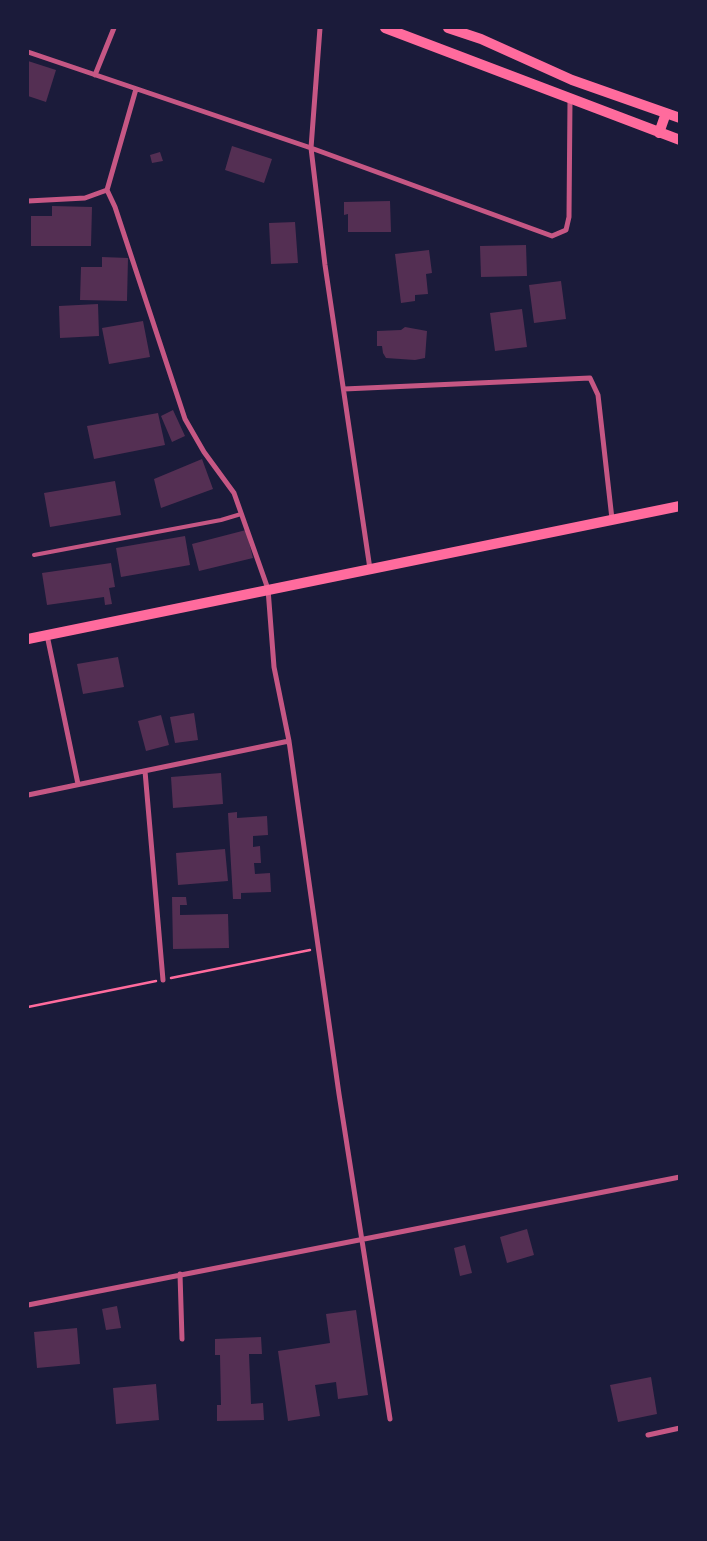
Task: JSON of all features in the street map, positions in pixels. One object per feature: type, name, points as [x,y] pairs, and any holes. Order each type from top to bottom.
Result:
[{"type":"main road","points":[[386,28],[475,60],[570,100],[680,140]]},
{"type":"main road","points":[[448,28],[481,39],[572,80],[680,118]]},
{"type":"main road","points":[[659,133],[666,113]]},
{"type":"main road","points":[[28,638],[680,506]]},
{"type":"street","points":[[95,75],[114,28]]},
{"type":"street","points":[[320,28],[311,148],[370,568]]},
{"type":"street","points":[[28,52],[311,148],[547,235],[557,235],[566,230],[569,217],[570,100]]},
{"type":"street","points":[[136,89],[107,190],[184,419],[204,452],[234,493],[268,590],[274,667],[289,741],[320,948],[339,1094],[390,1419]]},
{"type":"street","points":[[28,202],[84,198],[107,190]]},
{"type":"street","points":[[344,390],[590,378],[598,395],[612,519]]},
{"type":"street","points":[[47,635],[78,784]]},
{"type":"street","points":[[28,795],[289,741]]},
{"type":"street","points":[[144,771],[163,980]]},
{"type":"street","points":[[28,1305],[680,1177]]},
{"type":"street","points":[[180,1274],[182,1338]]},
{"type":"street","points":[[648,1435],[680,1428]]},
{"type":"lane","points":[[34,555],[221,520],[242,514]]},
{"type":"path","points":[[28,1007],[320,948]]},
{"type":"building","points":[[28,61],[56,70],[46,102],[28,96]]},
{"type":"building","points":[[232,146],[272,159],[264,183],[225,170]]},
{"type":"building","points":[[160,152],[163,161],[152,163],[150,155]]},
{"type":"building","points":[[390,201],[391,232],[348,232],[348,214],[344,215],[344,202]]},
{"type":"building","points":[[52,206],[92,207],[91,246],[31,246],[31,216],[52,216]]},
{"type":"building","points":[[295,222],[298,263],[271,264],[269,223]]},
{"type":"building","points":[[526,245],[527,276],[481,277],[480,246]]},
{"type":"building","points":[[429,250],[432,273],[426,274],[428,294],[415,295],[415,301],[401,303],[395,254]]},
{"type":"building","points":[[102,257],[128,258],[127,301],[80,300],[81,267],[102,267]]},
{"type":"building","points":[[561,281],[566,319],[534,323],[529,285]]},
{"type":"building","points":[[98,304],[99,336],[60,338],[59,306]]},
{"type":"building","points":[[522,309],[527,347],[495,351],[490,313]]},
{"type":"building","points":[[143,321],[150,357],[109,364],[102,328]]},
{"type":"building","points":[[405,327],[427,331],[425,358],[415,360],[386,358],[382,346],[377,346],[377,331],[401,330]]},
{"type":"building","points":[[173,410],[185,436],[172,442],[161,416]]},
{"type":"building","points":[[158,413],[165,445],[94,459],[87,426]]},
{"type":"building","points":[[202,459],[213,489],[161,508],[154,479]]},
{"type":"building","points":[[115,481],[121,515],[50,527],[44,493]]},
{"type":"building","points":[[246,530],[253,558],[199,571],[192,544]]},
{"type":"building","points":[[185,536],[190,565],[121,577],[116,548]]},
{"type":"building","points":[[111,563],[115,587],[109,588],[112,604],[105,605],[104,597],[47,605],[42,573]]},
{"type":"building","points":[[118,657],[124,687],[83,694],[77,664]]},
{"type":"building","points":[[194,713],[198,740],[175,743],[170,717]]},
{"type":"building","points":[[161,715],[169,745],[146,751],[138,721]]},
{"type":"building","points":[[221,773],[223,804],[173,808],[171,777]]},
{"type":"building","points":[[237,812],[237,818],[267,816],[268,835],[253,836],[253,847],[260,846],[261,863],[254,863],[255,874],[270,873],[271,892],[241,893],[241,899],[233,899],[228,813]]},
{"type":"building","points":[[225,849],[228,881],[178,885],[176,853]]},
{"type":"building","points":[[172,897],[186,897],[187,905],[180,905],[180,915],[228,914],[229,948],[173,949]]},
{"type":"building","points":[[527,1229],[534,1255],[507,1263],[500,1237]]},
{"type":"building","points":[[465,1245],[472,1273],[460,1276],[454,1248]]},
{"type":"building","points":[[117,1306],[121,1328],[106,1330],[102,1309]]},
{"type":"building","points":[[356,1310],[368,1395],[338,1399],[336,1382],[315,1385],[320,1416],[288,1421],[278,1351],[330,1343],[326,1314]]},
{"type":"building","points":[[77,1328],[80,1364],[37,1368],[34,1332]]},
{"type":"building","points":[[261,1337],[262,1354],[249,1354],[251,1404],[263,1403],[264,1420],[217,1421],[217,1405],[221,1405],[220,1355],[215,1355],[215,1339]]},
{"type":"building","points":[[651,1377],[657,1414],[618,1422],[610,1385]]},
{"type":"building","points":[[156,1384],[159,1420],[116,1424],[113,1388]]}]
